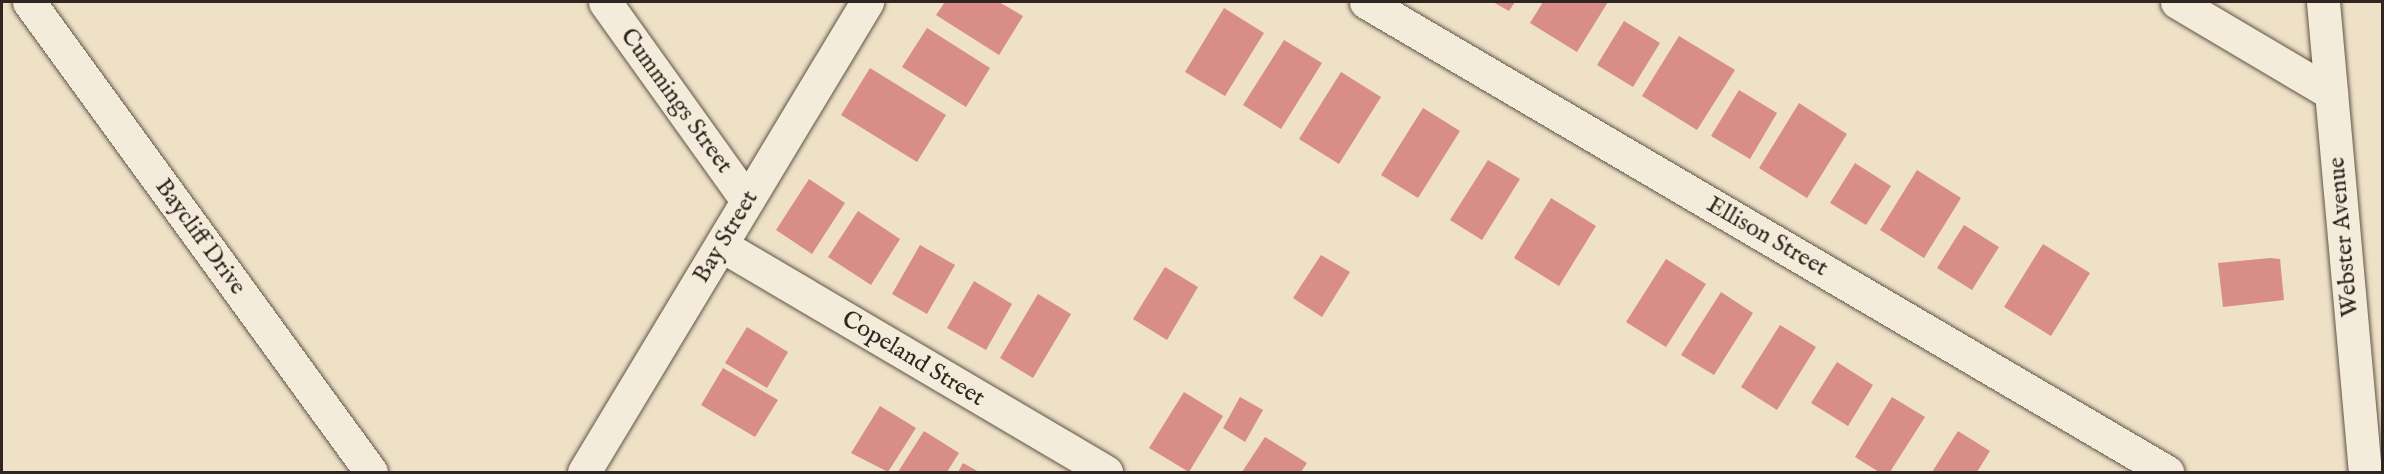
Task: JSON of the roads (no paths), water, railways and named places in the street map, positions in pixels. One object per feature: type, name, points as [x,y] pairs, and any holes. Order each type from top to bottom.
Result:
[{"type":"street","name":"Baycliff Drive","points":[[29,2],[371,472]]},
{"type":"street","name":"Cummings Street","points":[[605,2],[747,200]]},
{"type":"street","name":"Bay Street","points":[[584,472],[867,2]]},
{"type":"street","name":"Ellison Street","points":[[1366,2],[2167,472]]},
{"type":"street","points":[[2177,2],[2331,93]]},
{"type":"street","name":"Webster Avenue","points":[[2323,2],[2365,472]]},
{"type":"street","name":"Copeland Street","points":[[721,245],[1106,472]]}]
